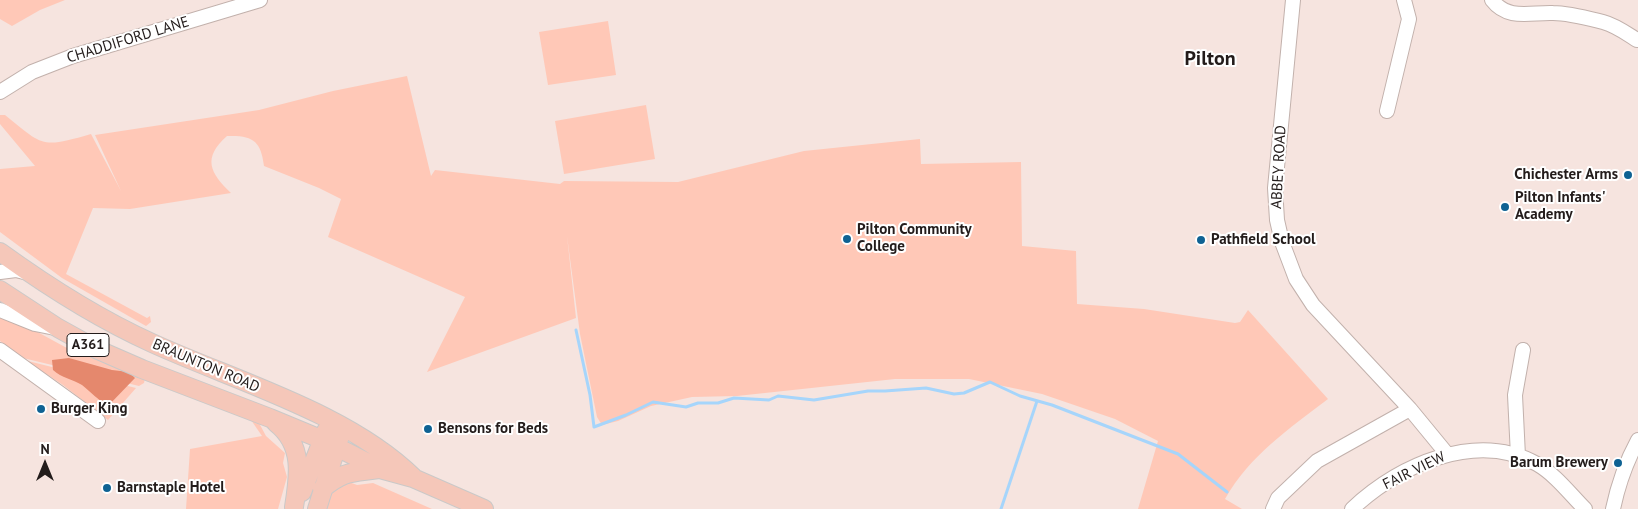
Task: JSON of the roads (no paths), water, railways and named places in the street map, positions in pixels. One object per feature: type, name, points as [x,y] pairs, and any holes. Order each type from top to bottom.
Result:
[{"type":"main road","name":"BRAUNTON ROAD","points":[[0,252],[69,298],[150,343],[337,424],[394,459],[413,478]]},
{"type":"main road","name":"BRAUNTON ROAD","points":[[0,290],[58,328],[142,369],[270,418],[380,469],[413,478],[484,509]]},
{"type":"main road","name":"A361","points":[[270,418],[281,427],[297,452],[300,466],[294,508]]},
{"type":"main road","name":"A361","points":[[294,508],[329,444],[337,424]]},
{"type":"main road","name":"A361","points":[[317,509],[329,444]]},
{"type":"main road","points":[[322,490],[338,476],[352,471],[380,469]]},
{"type":"street","name":"CHADDIFORD LANE","points":[[0,92],[32,72],[74,56],[260,0]]},
{"type":"street","name":"ABBEY ROAD","points":[[1293,0],[1275,188],[1277,220],[1282,242],[1296,279],[1313,305],[1450,453]]},
{"type":"street","points":[[1387,111],[1409,19],[1404,0]]},
{"type":"street","points":[[1492,0],[1506,12],[1523,15],[1554,13],[1591,19],[1605,23],[1638,40]]},
{"type":"street","points":[[0,272],[16,270],[30,273]]},
{"type":"street","points":[[0,310],[35,324],[58,328]]},
{"type":"street","points":[[0,350],[98,422]]},
{"type":"street","points":[[1518,456],[1515,395],[1523,350]]},
{"type":"street","points":[[1273,509],[1278,498],[1317,461],[1410,409]]},
{"type":"street","points":[[1613,509],[1615,496],[1629,457],[1638,440]]},
{"type":"street","name":"FAIR VIEW","points":[[1352,509],[1370,494],[1395,478],[1450,453],[1488,450],[1518,456],[1546,470],[1585,509]]},
{"type":"waterway","points":[[576,330],[590,395],[594,427],[653,402],[686,407],[698,403],[718,403],[734,398],[769,400],[778,396],[814,400],[868,391],[926,388],[954,394],[964,393],[990,382],[1020,396],[1052,405],[1178,454],[1227,492]]},
{"type":"waterway","points":[[1001,509],[1037,401]]},
{"type":"place","name":"Chichester Arms","points":[[1628,175]]},
{"type":"place","name":"Pilton Infants' Academy","points":[[1505,207]]},
{"type":"place","name":"Pilton Community College","points":[[847,239]]},
{"type":"place","name":"Pathfield School","points":[[1201,240]]},
{"type":"place","name":"Burger King","points":[[41,409]]},
{"type":"place","name":"Bensons for Beds","points":[[428,429]]},
{"type":"place","name":"Barum Brewery","points":[[1618,463]]},
{"type":"place","name":"Barnstaple Hotel","points":[[107,488]]},
{"type":"district","name":"Pilton","points":[[1210,59]]}]
